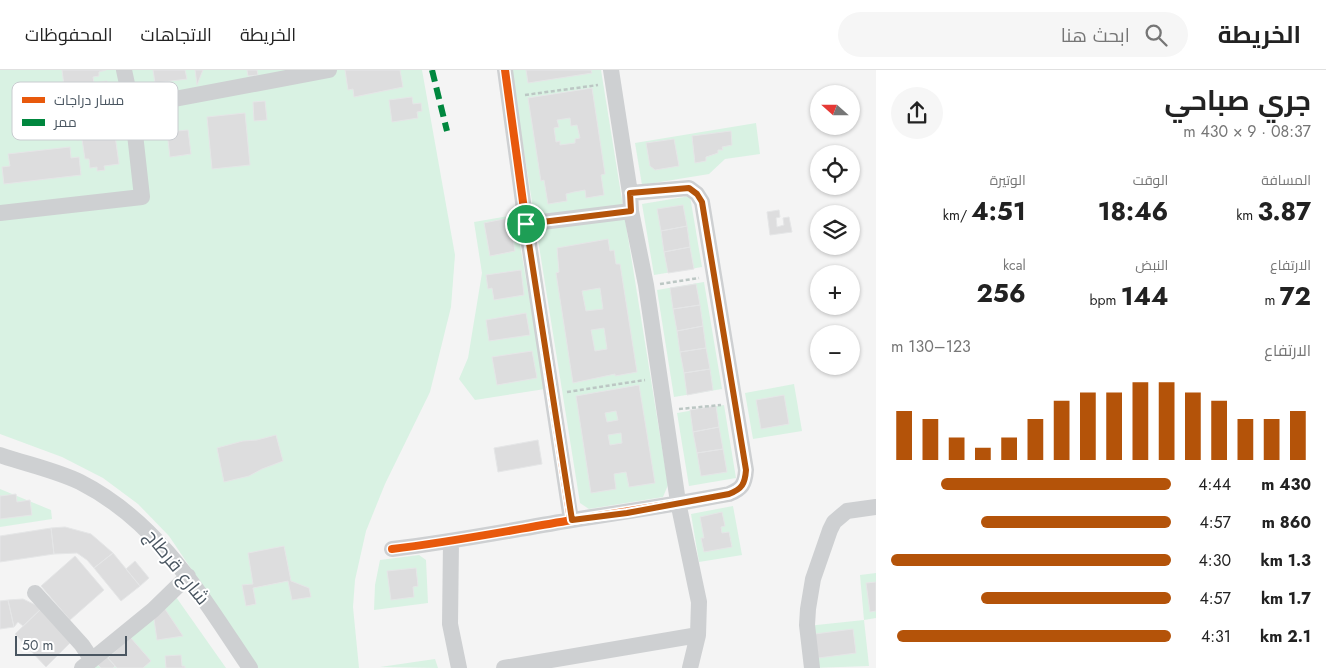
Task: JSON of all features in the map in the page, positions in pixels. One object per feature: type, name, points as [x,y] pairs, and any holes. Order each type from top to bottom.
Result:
[{"type":"street","points":[[178,99],[329,70]]},
{"type":"street","points":[[504,70],[572,520]]},
{"type":"street","points":[[612,76],[630,193],[631,211],[646,286],[658,378],[678,502],[699,602],[698,636],[690,668]]},
{"type":"street","points":[[0,212],[142,197],[136,140]]},
{"type":"street","points":[[392,549],[451,542],[572,520],[627,513],[729,494],[740,490],[745,482],[746,470],[702,202],[697,194],[689,188],[630,193]]},
{"type":"street","points":[[526,224],[631,211]]},
{"type":"street","name":"شارع قرطاج","points":[[0,455],[79,482],[125,509],[156,538],[188,576],[250,668]]},
{"type":"street","points":[[812,668],[807,625],[808,608],[813,579],[830,530],[834,522],[847,511],[876,506]]},
{"type":"street","points":[[451,542],[450,624],[458,668]]},
{"type":"street","points":[[35,592],[82,645],[87,664],[153,610],[188,576]]},
{"type":"street","points":[[504,668],[698,636]]},
{"type":"path","points":[[508,98],[612,76]]},
{"type":"path","points":[[646,286],[714,276]]},
{"type":"path","points":[[553,395],[658,378]]},
{"type":"path","points":[[663,411],[734,403]]},
{"type":"green space","points":[[0,70],[422,70],[455,255],[451,307],[430,392],[385,484],[366,531],[355,580],[353,607],[359,668],[258,668],[169,536],[138,504],[103,478],[62,457],[0,434]]},
{"type":"green space","points":[[511,70],[601,70],[668,485],[663,497],[589,509],[580,503]]},
{"type":"green space","points":[[756,123],[760,154],[725,159],[709,174],[642,185],[635,143]]},
{"type":"green space","points":[[690,196],[702,267],[654,275],[642,204]]},
{"type":"green space","points":[[515,215],[545,389],[475,400],[459,379],[468,358],[482,273],[474,222]]},
{"type":"green space","points":[[704,282],[722,389],[674,397],[657,290]]},
{"type":"green space","points":[[794,384],[802,431],[753,439],[745,393]]},
{"type":"green space","points":[[724,405],[736,478],[689,486],[677,413]]},
{"type":"green space","points":[[0,489],[51,510],[52,519],[0,527]]},
{"type":"green space","points":[[733,506],[742,555],[699,562],[691,514]]},
{"type":"green space","points":[[419,555],[426,560],[428,603],[374,610],[375,585],[380,560]]},
{"type":"green space","points":[[876,573],[876,618],[864,620],[860,575]]},
{"type":"green space","points":[[176,597],[226,668],[88,668]]},
{"type":"green space","points":[[864,620],[869,666],[812,668],[807,626]]},
{"type":"green space","points":[[435,659],[438,668],[380,667]]},
{"type":"building","points":[[62,70],[106,70],[99,72],[99,76],[93,77],[94,82],[64,82]]},
{"type":"building","points":[[153,70],[185,70],[187,79],[155,82]]},
{"type":"building","points":[[195,70],[203,70],[197,85]]},
{"type":"building","points":[[247,70],[257,70],[258,75],[248,76]]},
{"type":"building","points":[[345,70],[400,70],[403,87],[354,97],[353,89],[348,90]]},
{"type":"building","points":[[526,70],[591,70],[592,73],[528,83]]},
{"type":"building","points":[[592,88],[605,174],[601,175],[604,195],[586,198],[585,190],[566,194],[567,201],[548,204],[544,180],[541,181],[528,98]],"holes":[[[570,118],[571,126],[577,125],[580,138],[575,139],[575,143],[560,145],[560,141],[556,142],[554,128],[559,127],[557,120]]]},
{"type":"building","points":[[412,97],[413,104],[421,103],[422,111],[417,112],[418,118],[392,122],[389,100]]},
{"type":"building","points":[[265,101],[267,120],[254,121],[253,102]]},
{"type":"building","points":[[245,113],[250,165],[212,169],[207,117]]},
{"type":"building","points":[[188,130],[191,154],[170,157],[168,140],[178,140],[178,131]]},
{"type":"building","points":[[731,131],[732,145],[722,147],[723,150],[718,150],[718,153],[706,157],[706,161],[695,163],[692,136]]},
{"type":"building","points":[[674,139],[679,166],[655,170],[650,166],[646,143]]},
{"type":"building","points":[[82,140],[116,140],[119,164],[104,166],[105,170],[97,171],[97,167],[90,168],[89,159],[85,159]]},
{"type":"building","points":[[70,147],[71,158],[79,157],[81,175],[4,184],[2,167],[10,166],[8,154]]},
{"type":"building","points":[[683,205],[687,226],[661,231],[657,209]]},
{"type":"building","points":[[779,210],[780,217],[776,218],[777,227],[784,225],[783,218],[789,217],[792,232],[770,235],[767,212]]},
{"type":"building","points":[[509,218],[515,251],[490,256],[484,223]]},
{"type":"building","points":[[687,226],[690,247],[664,252],[661,231]]},
{"type":"building","points":[[608,239],[610,251],[614,250],[616,264],[620,264],[637,372],[615,376],[615,374],[573,383],[556,273],[559,272],[557,248]],"holes":[[[600,288],[603,309],[586,311],[582,291]],[[604,328],[607,349],[595,351],[591,330]]]},
{"type":"building","points":[[690,247],[694,269],[668,273],[664,252]]},
{"type":"building","points":[[521,270],[524,295],[494,300],[492,288],[488,289],[486,275]]},
{"type":"building","points":[[696,284],[700,305],[673,309],[670,288]]},
{"type":"building","points":[[700,305],[703,326],[677,331],[673,309]]},
{"type":"building","points":[[526,313],[530,335],[489,341],[486,320]]},
{"type":"building","points":[[703,326],[706,348],[680,352],[677,331]]},
{"type":"building","points":[[706,348],[710,369],[684,373],[680,352]]},
{"type":"building","points":[[532,351],[537,378],[497,385],[492,357]]},
{"type":"building","points":[[710,369],[713,390],[687,395],[684,373]]},
{"type":"building","points":[[639,385],[655,483],[629,487],[626,472],[614,474],[616,489],[591,493],[576,396]],"holes":[[[616,411],[618,420],[607,422],[605,413]],[[621,433],[622,443],[610,445],[608,435]]]},
{"type":"building","points":[[784,395],[789,424],[761,429],[756,400]]},
{"type":"building","points":[[716,406],[719,427],[693,432],[690,410]]},
{"type":"building","points":[[719,427],[723,449],[697,453],[693,432]]},
{"type":"building","points":[[276,435],[283,461],[249,476],[224,482],[217,448]]},
{"type":"building","points":[[538,440],[542,464],[498,472],[494,448]]},
{"type":"building","points":[[723,449],[727,472],[701,476],[697,453]]},
{"type":"building","points":[[16,494],[17,502],[30,500],[32,515],[0,519],[0,496]]},
{"type":"building","points":[[722,512],[725,526],[721,527],[722,533],[729,532],[732,547],[704,552],[701,538],[704,538],[700,517]]},
{"type":"building","points":[[65,527],[91,534],[113,553],[94,568],[77,553],[54,554],[51,528]]},
{"type":"building","points":[[51,528],[54,554],[0,562],[0,536]]},
{"type":"building","points":[[284,546],[291,581],[309,588],[311,597],[292,600],[288,581],[253,588],[256,604],[246,606],[242,585],[253,584],[248,553]]},
{"type":"building","points":[[113,553],[140,586],[121,601],[94,568]]},
{"type":"building","points":[[75,556],[104,590],[70,620],[41,586]]},
{"type":"building","points":[[135,561],[149,578],[140,586],[126,569]]},
{"type":"building","points":[[416,568],[418,586],[413,587],[414,597],[391,600],[387,571]]},
{"type":"building","points":[[876,582],[876,611],[870,612],[866,583]]},
{"type":"building","points":[[23,599],[42,608],[23,626],[18,622],[14,627],[8,600]]},
{"type":"building","points":[[8,600],[14,627],[0,629],[0,601]]},
{"type":"building","points":[[163,606],[183,636],[157,640],[153,612]]},
{"type":"building","points":[[42,608],[72,641],[46,667],[15,634]]},
{"type":"building","points":[[853,629],[856,653],[818,658],[815,634]]},
{"type":"building","points":[[130,637],[151,661],[143,668],[117,668],[108,658]]},
{"type":"building","points":[[104,654],[115,666],[113,668],[101,668],[95,662]]},
{"type":"building","points":[[181,655],[182,666],[185,666],[185,668],[166,668],[165,656]]},
{"type":"marked path","points":[[432,70],[447,131]]},
{"type":"marked path","points":[[526,224],[631,211]]},
{"type":"cycle path","points":[[505,70],[526,224],[571,520]]},
{"type":"cycle path","points":[[392,549],[709,498],[729,494],[742,485],[746,470],[702,202],[697,194],[689,188],[630,193]]},
{"type":"route","points":[[689,188],[697,194],[702,202],[746,470],[745,482],[740,490],[721,496],[678,502],[627,513],[572,520],[526,224],[631,211],[630,193],[689,188]]}]
